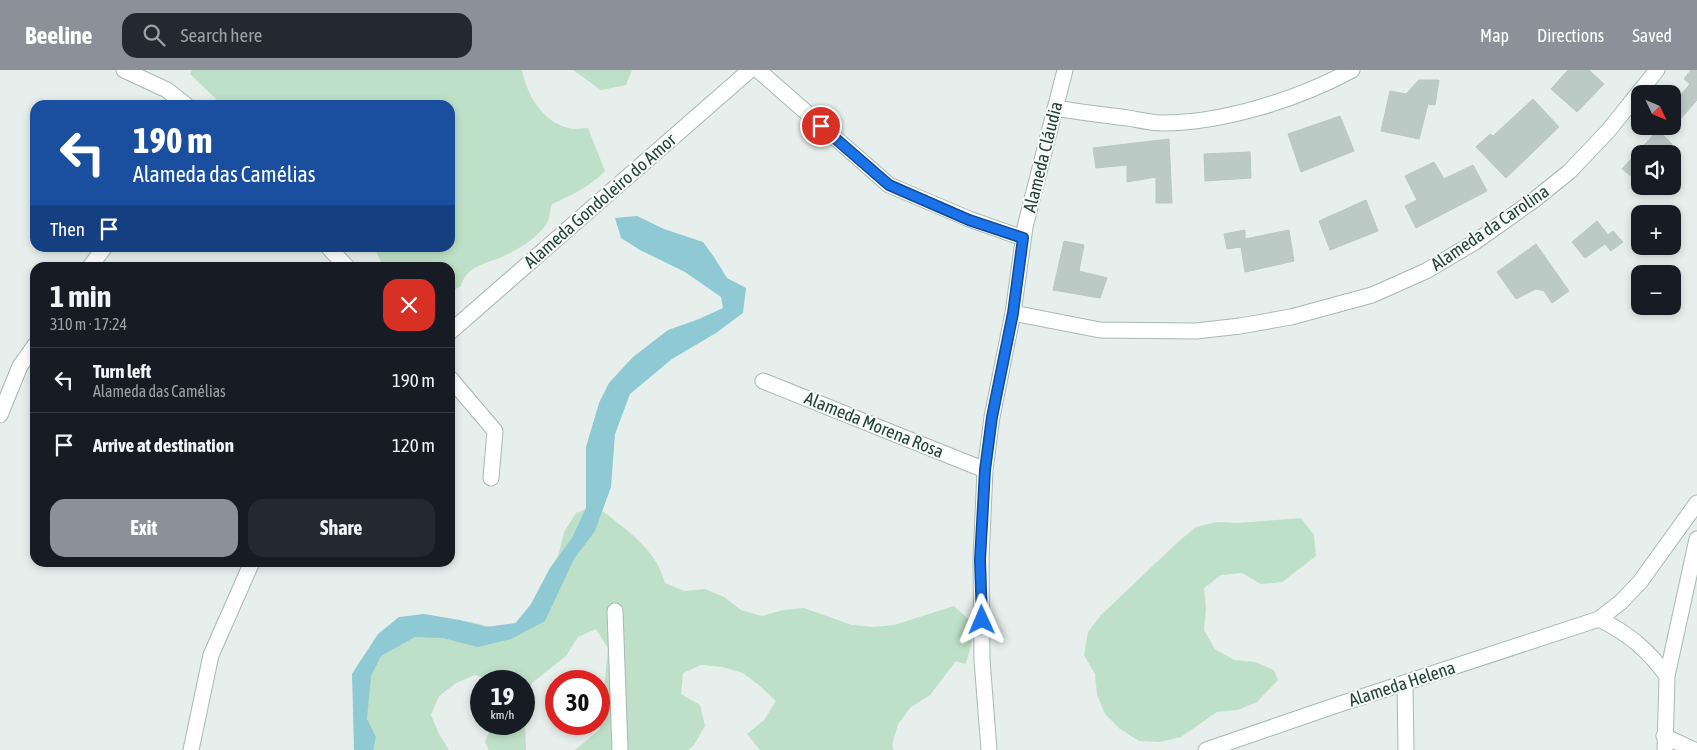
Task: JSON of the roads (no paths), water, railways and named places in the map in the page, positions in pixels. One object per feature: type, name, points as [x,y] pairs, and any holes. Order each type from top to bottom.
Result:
[{"type":"street","points":[[124,70],[167,90],[180,100]]},
{"type":"street","name":"Alameda Gondoleiro do Amor","points":[[455,328],[750,70]]},
{"type":"street","points":[[758,70],[889,185],[969,220],[1023,238]]},
{"type":"street","name":"Alameda Cláudia","points":[[989,750],[982,660],[980,560],[985,470],[992,417],[1013,313],[1023,238],[1065,70]]},
{"type":"street","points":[[1055,108],[1161,123],[1202,119],[1236,113],[1291,98],[1334,80],[1352,70]]},
{"type":"street","name":"Alameda da Carolina","points":[[1013,313],[1100,330],[1196,331],[1291,318],[1372,295],[1426,271],[1475,242],[1534,200],[1569,172],[1608,131],[1658,70]]},
{"type":"street","points":[[333,252],[342,262]]},
{"type":"street","points":[[0,415],[20,366],[30,352]]},
{"type":"street","name":"Alameda Morena Rosa","points":[[762,381],[985,470]]},
{"type":"street","points":[[455,384],[495,431],[491,478]]},
{"type":"street","name":"Alameda Helena","points":[[1206,750],[1599,619],[1622,602],[1640,582],[1697,503]]},
{"type":"street","points":[[1694,750],[1665,743],[1667,676],[1697,539]]},
{"type":"street","points":[[191,750],[211,655],[250,567]]},
{"type":"street","points":[[615,611],[620,750]]},
{"type":"street","points":[[1599,619],[1633,639],[1647,650],[1667,676]]},
{"type":"street","points":[[1405,684],[1406,750]]},
{"type":"water","points":[[637,216],[664,229],[703,242],[727,278],[746,288],[743,313],[716,333],[672,359],[630,394],[615,434],[611,487],[595,531],[574,559],[545,621],[511,639],[478,647],[443,638],[415,637],[381,656],[371,676],[367,719],[376,737],[373,750],[354,750],[352,674],[378,634],[399,617],[424,614],[460,620],[486,627],[516,623],[531,604],[550,568],[572,538],[586,508],[586,447],[599,403],[609,383],[633,357],[668,330],[723,308],[721,297],[685,272],[640,250],[621,238],[615,218]]}]
